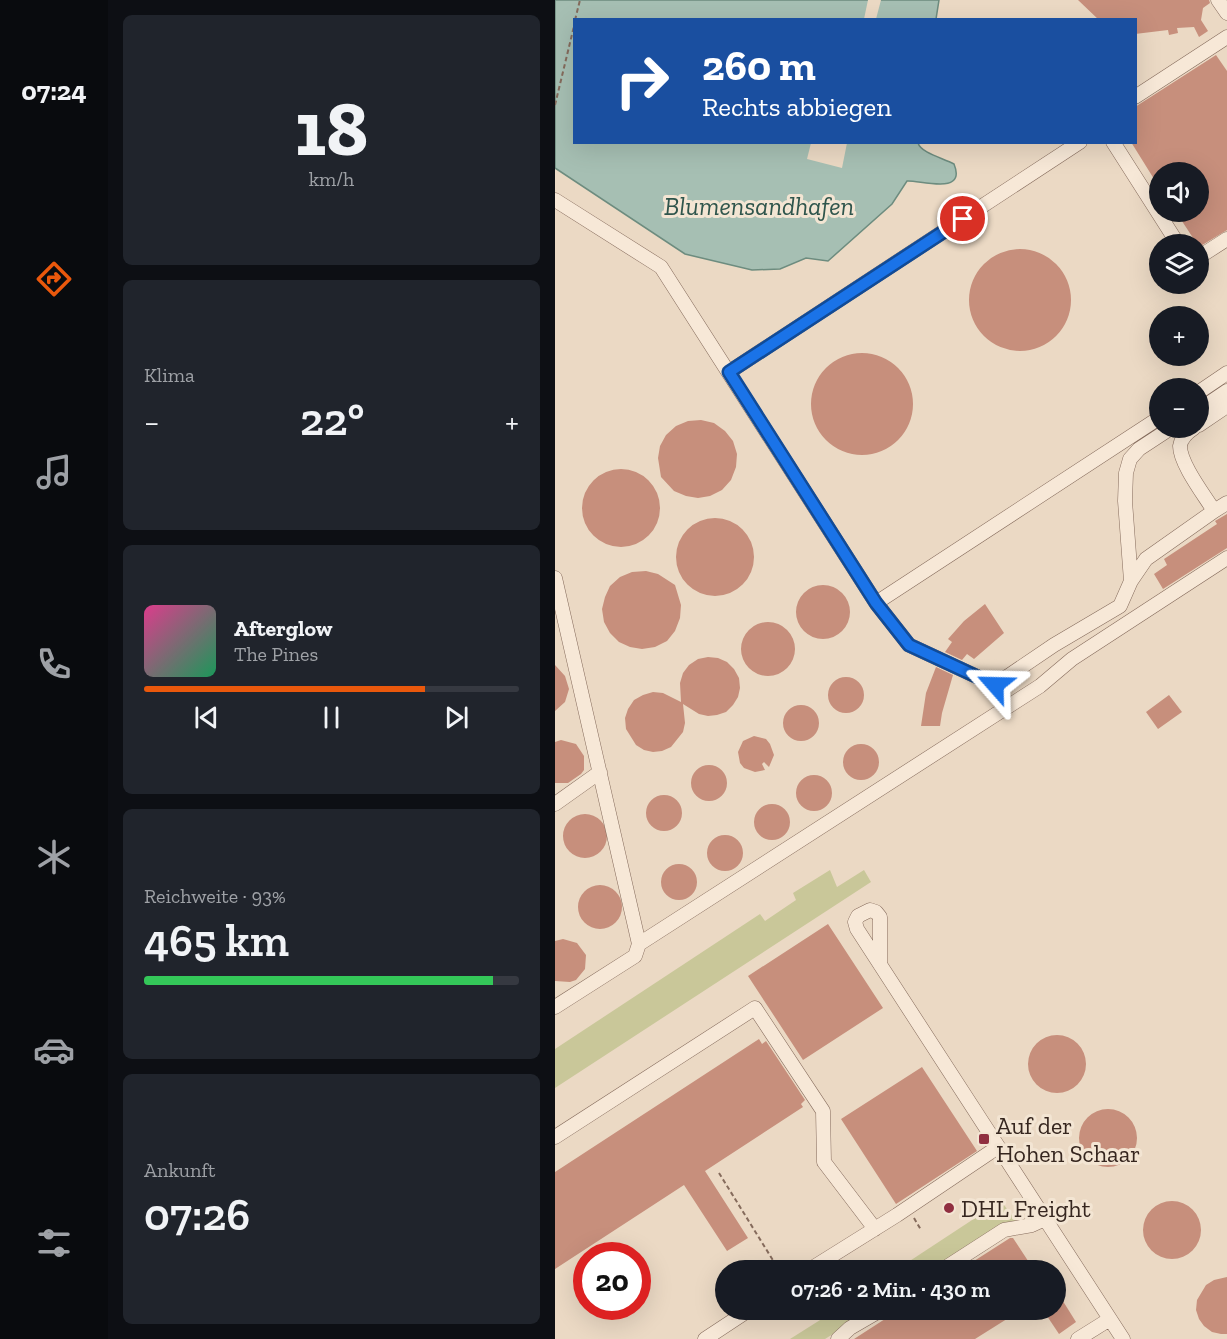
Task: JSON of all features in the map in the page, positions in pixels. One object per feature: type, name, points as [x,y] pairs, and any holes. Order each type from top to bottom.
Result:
[{"type":"street","points":[[1218,0],[1227,13]]},
{"type":"street","points":[[1137,96],[1227,37]]},
{"type":"street","points":[[729,372],[1077,144]]},
{"type":"street","points":[[1114,144],[1172,234]]},
{"type":"street","points":[[555,200],[661,267],[876,603],[909,645],[995,685],[1054,645],[1120,606],[1131,581],[1146,559],[1227,503]]},
{"type":"street","points":[[1209,251],[1227,239]]},
{"type":"street","points":[[1209,385],[1227,373]]},
{"type":"street","points":[[1209,403],[1227,391]]},
{"type":"street","points":[[1209,418],[1227,406]]},
{"type":"street","points":[[876,603],[1149,425]]},
{"type":"street","points":[[1131,581],[1125,501],[1129,459],[1156,438]]},
{"type":"street","points":[[1184,438],[1180,444],[1182,459],[1214,511]]},
{"type":"street","points":[[639,944],[1040,686],[1072,659],[1227,558]]},
{"type":"street","points":[[555,578],[561,635],[600,772],[639,944],[635,956],[555,1007]]},
{"type":"street","points":[[555,804],[600,772]]},
{"type":"street","points":[[880,964],[1123,1339]]},
{"type":"street","points":[[555,1137],[755,1008],[823,1111],[824,1162],[875,1229]]},
{"type":"street","points":[[825,1260],[999,1147]]},
{"type":"street","points":[[958,1260],[1004,1230],[1032,1225],[1045,1219]]},
{"type":"street","points":[[1078,1339],[1110,1319]]},
{"type":"street","points":[[705,1339],[734,1320]]},
{"type":"street","points":[[838,1339],[864,1320]]},
{"type":"path","points":[[576,18],[580,0]]},
{"type":"path","points":[[555,105],[573,29]]},
{"type":"path","points":[[719,1173],[773,1260]]},
{"type":"shaded area","points":[[830,870],[837,887],[864,870],[871,882],[555,1088],[555,1049],[760,914],[765,921],[796,900],[793,893]]},
{"type":"shaded area","points":[[1001,1201],[1016,1221],[1000,1227],[948,1260],[911,1260]]},
{"type":"shaded area","points":[[820,1320],[855,1320],[825,1339],[790,1339]]},
{"type":"water","name":"Blumensandhafen","points":[[555,0],[939,0],[936,18],[573,18],[573,144],[918,144],[923,150],[954,164],[956,174],[954,180],[948,183],[907,181],[892,204],[828,261],[806,258],[780,269],[752,270],[685,254],[555,168]]},
{"type":"pier","points":[[868,0],[881,0],[876,18],[864,18]]},
{"type":"pier","points":[[811,144],[847,144],[842,168],[807,159]]},
{"type":"building","points":[[1078,0],[1209,0],[1210,3],[1203,8],[1201,20],[1208,31],[1199,37],[1194,27],[1177,28],[1178,33],[1169,35],[1168,30],[1137,34],[1137,18],[1097,18]]},
{"type":"building","points":[[1216,55],[1227,71],[1227,230],[1209,241],[1209,234],[1190,234],[1183,222],[1209,222],[1209,162],[1149,162],[1149,171],[1132,144],[1137,144],[1137,106]]},
{"type":"building","points":[[1020,249],[1040,252],[1049,257],[1063,271],[1068,280],[1071,300],[1068,320],[1063,329],[1049,343],[1040,348],[1020,351],[1000,348],[991,343],[977,329],[972,320],[969,300],[972,280],[977,271],[991,257],[1000,252]]},
{"type":"building","points":[[862,353],[882,356],[891,361],[905,375],[910,384],[913,404],[910,424],[905,433],[891,447],[882,452],[862,455],[842,452],[833,447],[819,433],[814,424],[811,404],[814,384],[819,375],[833,361],[842,356]]},
{"type":"building","points":[[701,420],[714,423],[725,431],[733,441],[737,454],[736,467],[731,480],[722,490],[710,496],[698,498],[674,491],[661,477],[658,458],[660,446],[666,435],[676,426],[688,421]]},
{"type":"building","points":[[621,469],[636,472],[649,480],[657,493],[660,508],[657,523],[649,536],[636,544],[621,547],[606,544],[593,536],[585,523],[582,508],[585,493],[593,480],[606,472]]},
{"type":"building","points":[[1227,514],[1227,548],[1163,589],[1154,574],[1167,565],[1164,559],[1217,524],[1215,521]]},
{"type":"building","points":[[715,518],[730,521],[743,529],[751,542],[754,557],[751,572],[743,585],[730,593],[715,596],[700,593],[687,585],[679,572],[676,557],[679,542],[687,529],[700,521]]},
{"type":"building","points":[[646,571],[658,574],[675,585],[681,605],[680,618],[675,631],[667,641],[655,647],[642,649],[619,642],[610,633],[604,622],[602,609],[610,586],[620,577],[632,572]]},
{"type":"building","points":[[823,585],[833,587],[842,593],[848,602],[850,612],[848,622],[842,631],[833,637],[823,639],[813,637],[804,631],[798,622],[796,612],[798,602],[804,593],[813,587]]},
{"type":"building","points":[[985,604],[1004,633],[974,659],[967,654],[962,660],[945,652],[952,642],[948,639],[964,621]]},
{"type":"building","points":[[768,622],[778,624],[787,630],[793,639],[795,649],[793,659],[787,668],[778,674],[768,676],[758,674],[749,668],[743,659],[741,649],[743,639],[749,630],[758,624]]},
{"type":"building","points":[[708,657],[727,662],[739,678],[738,697],[733,705],[726,712],[708,716],[699,714],[683,704],[685,723],[683,732],[671,747],[653,752],[636,745],[626,729],[625,718],[634,700],[653,692],[663,693],[681,702],[680,683],[683,673],[698,659]]},
{"type":"building","points":[[555,665],[565,676],[569,689],[565,702],[555,711]]},
{"type":"building","points":[[936,667],[953,675],[940,726],[921,726],[926,693]]},
{"type":"building","points":[[846,677],[859,682],[864,695],[859,708],[846,713],[833,708],[828,695],[833,682]]},
{"type":"building","points":[[1169,695],[1182,712],[1158,729],[1146,712]]},
{"type":"building","points":[[801,705],[814,710],[819,723],[814,736],[801,741],[788,736],[783,723],[788,710]]},
{"type":"building","points":[[754,736],[766,739],[774,755],[769,767],[764,762],[762,764],[765,770],[755,772],[744,768],[740,763],[738,752],[743,741]]},
{"type":"building","points":[[561,740],[576,744],[584,756],[584,770],[568,783],[555,783],[555,742]]},
{"type":"building","points":[[861,744],[874,749],[879,762],[874,775],[861,780],[848,775],[843,762],[848,749]]},
{"type":"building","points":[[709,765],[722,770],[727,783],[722,796],[709,801],[696,796],[691,783],[696,770]]},
{"type":"building","points":[[814,775],[827,780],[832,793],[827,806],[814,811],[801,806],[796,793],[801,780]]},
{"type":"building","points":[[664,795],[677,800],[682,813],[677,826],[664,831],[651,826],[646,813],[651,800]]},
{"type":"building","points":[[772,804],[785,809],[790,822],[785,835],[772,840],[759,835],[754,822],[759,809]]},
{"type":"building","points":[[585,814],[600,821],[607,836],[600,851],[585,858],[570,851],[563,836],[570,821]]},
{"type":"building","points":[[725,835],[738,840],[743,853],[738,866],[725,871],[712,866],[707,853],[712,840]]},
{"type":"building","points":[[679,864],[692,869],[697,882],[692,895],[679,900],[666,895],[661,882],[666,869]]},
{"type":"building","points":[[600,885],[615,892],[622,907],[615,922],[600,929],[585,922],[578,907],[585,892]]},
{"type":"building","points":[[828,924],[883,1008],[803,1060],[748,976]]},
{"type":"building","points":[[563,939],[577,943],[586,955],[585,969],[576,980],[570,982],[555,981],[555,941]]},
{"type":"building","points":[[1051,1035],[1063,1035],[1078,1043],[1086,1058],[1086,1070],[1078,1085],[1063,1093],[1051,1093],[1036,1085],[1028,1070],[1028,1058],[1036,1043]]},
{"type":"building","points":[[759,1039],[762,1044],[766,1041],[805,1100],[801,1104],[803,1107],[705,1171],[748,1238],[727,1251],[684,1185],[596,1242],[573,1242],[573,1257],[555,1269],[555,1172]]},
{"type":"building","points":[[922,1067],[977,1151],[896,1204],[841,1119]]},
{"type":"building","points":[[1102,1109],[1114,1109],[1129,1117],[1137,1132],[1137,1144],[1129,1159],[1114,1167],[1102,1167],[1087,1159],[1079,1144],[1079,1132],[1087,1117]]},
{"type":"building","points":[[1172,1201],[1188,1206],[1196,1214],[1201,1230],[1196,1246],[1188,1254],[1172,1259],[1156,1254],[1148,1246],[1143,1230],[1148,1214],[1156,1206]]},
{"type":"building","points":[[1013,1238],[1027,1260],[976,1260]]},
{"type":"building","points":[[1227,1277],[1227,1334],[1221,1334],[1212,1332],[1199,1319],[1196,1310],[1197,1300],[1206,1285],[1214,1280]]},
{"type":"building","points":[[1066,1306],[1076,1322],[1059,1334],[1050,1320],[1066,1320]]},
{"type":"building","points":[[883,1320],[1005,1320],[975,1339],[854,1339]]},
{"type":"place","name":"Auf der Hohen Schaar","points":[[984,1139]]},
{"type":"place","name":"DHL Freight","points":[[949,1208]]},
{"type":"route","points":[[963,219],[729,372],[876,603],[909,645],[995,685]]}]
